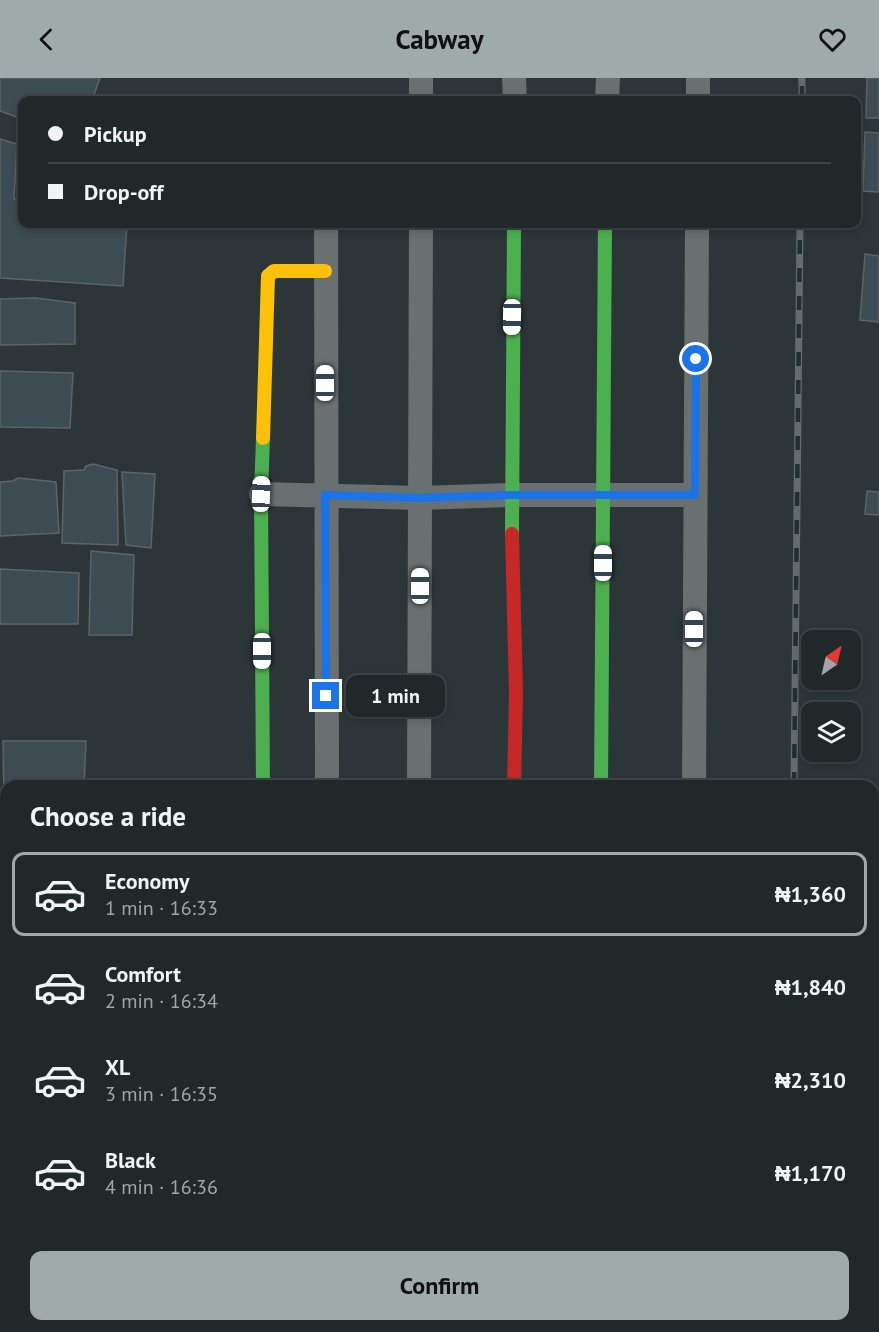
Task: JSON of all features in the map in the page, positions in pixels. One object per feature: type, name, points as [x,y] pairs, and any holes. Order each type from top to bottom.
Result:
[{"type":"street","points":[[421,78],[421,96]]},
{"type":"street","points":[[514,78],[515,96]]},
{"type":"street","points":[[607,96],[608,78]]},
{"type":"street","points":[[698,78],[698,96]]},
{"type":"street","points":[[326,228],[327,780]]},
{"type":"street","points":[[419,780],[421,228]]},
{"type":"street","points":[[514,228],[511,495],[516,693],[514,780]]},
{"type":"street","points":[[601,780],[605,228]]},
{"type":"street","points":[[694,780],[697,228]]},
{"type":"street","points":[[263,780],[261,494],[268,276],[274,271],[325,271]]},
{"type":"street","points":[[261,494],[420,498],[511,495],[695,495]]},
{"type":"building","points":[[0,78],[100,78],[93,96],[18,96],[18,118],[0,111]]},
{"type":"building","points":[[867,78],[879,78],[879,118],[866,118]]},
{"type":"building","points":[[865,132],[879,133],[879,192],[863,191]]},
{"type":"building","points":[[0,139],[17,144],[14,199],[18,199],[18,228],[127,228],[123,286],[0,278]]},
{"type":"building","points":[[865,254],[879,256],[879,322],[860,320]]},
{"type":"building","points":[[35,298],[75,303],[75,344],[0,345],[0,299]]},
{"type":"building","points":[[0,371],[73,373],[70,428],[0,427]]},
{"type":"building","points":[[93,464],[117,470],[118,545],[62,543],[64,471],[84,470],[86,466]]},
{"type":"building","points":[[122,472],[155,474],[151,548],[126,545]]},
{"type":"building","points":[[18,478],[56,482],[59,533],[0,536],[0,482],[13,481]]},
{"type":"building","points":[[867,491],[879,492],[879,515],[865,514]]},
{"type":"building","points":[[91,551],[134,555],[132,635],[89,635]]},
{"type":"building","points":[[0,569],[79,573],[78,624],[0,624]]},
{"type":"building","points":[[3,741],[86,741],[84,780],[4,780]]},
{"type":"railway","points":[[802,78],[802,96]]},
{"type":"railway","points":[[794,780],[800,228]]},
{"type":"traffic: fast","points":[[512,534],[514,228]]},
{"type":"traffic: fast","points":[[601,780],[605,228]]},
{"type":"traffic: fast","points":[[263,438],[261,494],[263,780]]},
{"type":"traffic: slow","points":[[263,438],[268,276],[274,271],[325,271]]},
{"type":"traffic: jam","points":[[512,534],[516,693],[514,780]]},
{"type":"route","points":[[326,696],[325,495],[420,498],[511,495],[695,495],[696,359]]}]
